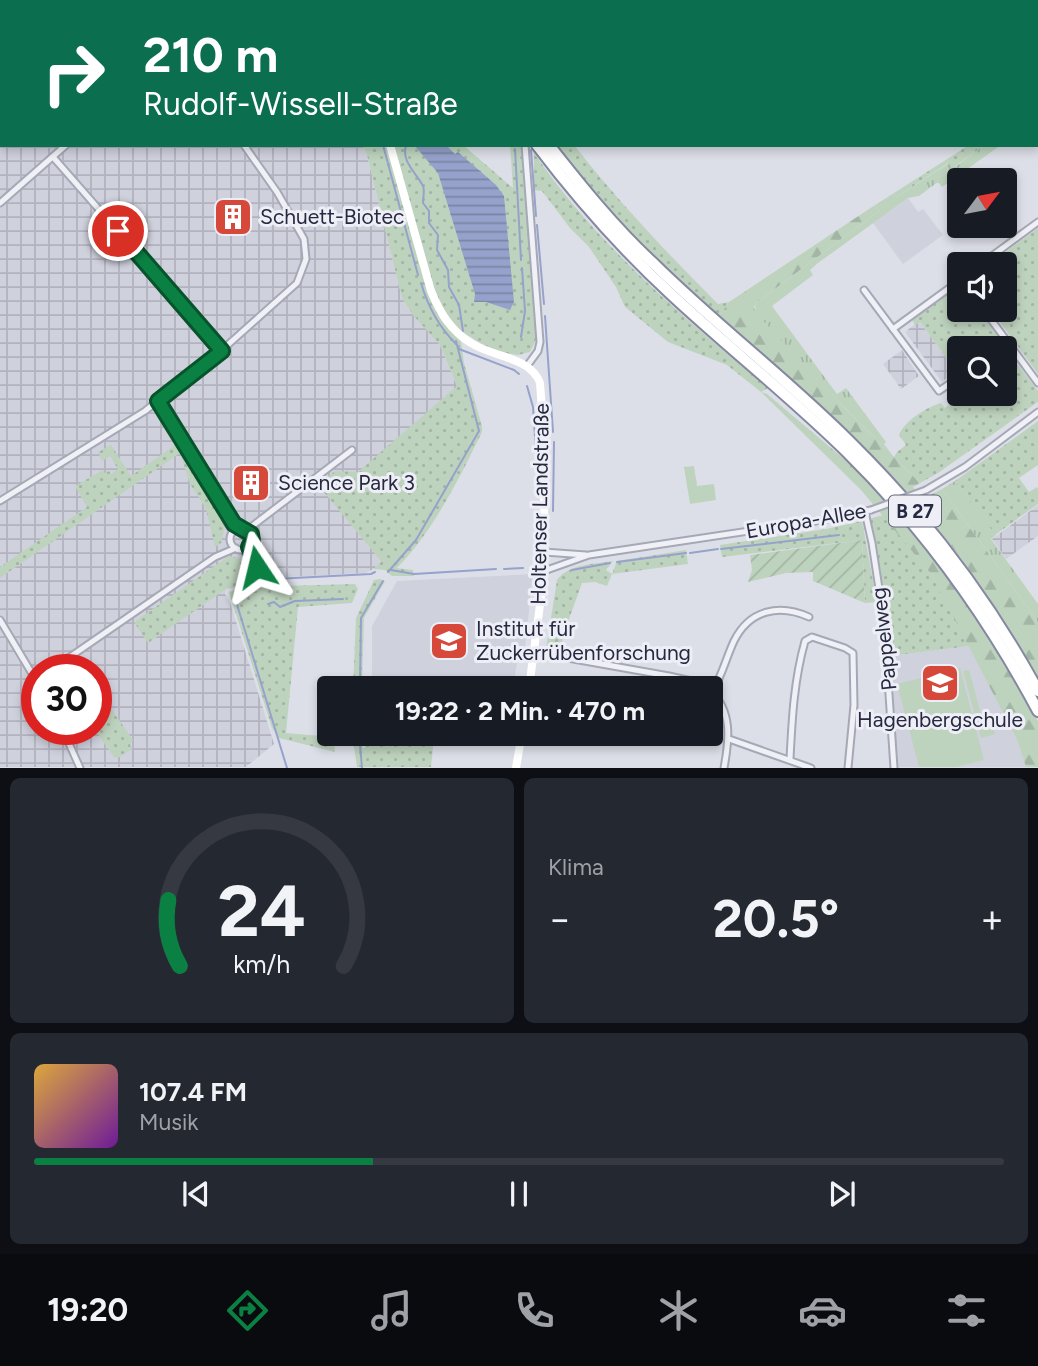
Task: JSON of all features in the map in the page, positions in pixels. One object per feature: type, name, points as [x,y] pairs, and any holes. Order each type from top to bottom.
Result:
[{"type":"highway","name":"B 27","points":[[538,147],[587,208],[628,253],[857,462],[923,537],[984,620],[1038,711]]},
{"type":"highway","name":"B 27","points":[[551,147],[625,236],[838,430],[914,510],[980,595],[1038,691]]},
{"type":"highway","name":"B 27","points":[[727,331],[779,390]]},
{"type":"street","points":[[0,203],[64,147]]},
{"type":"street","points":[[0,501],[98,442],[158,401],[222,351],[297,283],[302,275],[306,254],[304,239],[295,220],[245,147]]},
{"type":"street","points":[[391,147],[431,291],[442,314],[453,329],[471,344],[527,366],[538,351],[540,342],[525,147]]},
{"type":"street","points":[[53,157],[222,351]]},
{"type":"street","points":[[997,252],[1038,222]]},
{"type":"street","points":[[864,290],[939,391],[947,385]]},
{"type":"street","points":[[893,329],[947,290]]},
{"type":"street","points":[[1017,355],[1038,383]]},
{"type":"street","name":"Holtenser Landstraße","points":[[527,366],[538,378],[545,451],[544,571],[531,676]]},
{"type":"street","points":[[158,401],[236,530]]},
{"type":"street","name":"Europa-Allee","points":[[544,571],[589,555],[868,511],[926,490],[965,467],[1038,412]]},
{"type":"street","points":[[236,530],[247,530],[265,518],[352,450]]},
{"type":"street","name":"Pappelweg","points":[[868,511],[884,614],[894,768]]},
{"type":"street","points":[[246,548],[265,518]]},
{"type":"street","points":[[74,654],[215,557],[231,542],[236,530]]},
{"type":"street","points":[[247,530],[252,536]]},
{"type":"street","points":[[231,542],[236,548]]},
{"type":"street","points":[[215,557],[236,548],[246,548]]},
{"type":"street","points":[[246,548],[259,570]]},
{"type":"street","name":"Europa-Allee","points":[[544,552],[589,555]]},
{"type":"street","points":[[717,676],[735,639],[753,620],[764,613],[780,609],[809,617]]},
{"type":"street","points":[[0,620],[21,655]]},
{"type":"street","points":[[793,763],[792,702],[799,663],[805,641],[810,636],[853,653],[854,705],[848,768]]},
{"type":"street","points":[[534,652],[664,676]]},
{"type":"street","points":[[723,706],[729,739],[724,768]]},
{"type":"street","points":[[729,739],[811,768]]},
{"type":"street","points":[[70,745],[80,768]]},
{"type":"street","points":[[516,768],[520,746]]},
{"type":"shaded area","points":[[0,147],[363,147],[367,155],[402,298],[440,345],[457,386],[398,541],[374,569],[365,573],[268,578],[226,589],[225,594],[230,602],[274,744],[246,767],[0,767]]},
{"type":"shaded area","points":[[908,198],[918,212],[923,209],[943,235],[903,264],[873,223]]},
{"type":"shaded area","points":[[919,321],[947,359],[947,378],[942,382],[905,332]]},
{"type":"shaded area","points":[[902,350],[919,376],[901,389],[883,364]]},
{"type":"shaded area","points":[[1038,505],[1038,536],[1006,559],[992,539]]},
{"type":"shaded area","name":"Institut für Zuckerrübenforschung","points":[[533,574],[524,656],[518,657],[515,676],[372,676],[372,626],[397,581]]},
{"type":"shaded area","name":"Hagenbergschule","points":[[970,646],[1017,740],[1026,767],[897,767],[890,656]]},
{"type":"green space","points":[[363,147],[387,147],[430,297],[441,320],[461,342],[464,363],[482,426],[482,432],[445,503],[423,537],[397,568],[413,570],[414,576],[392,576],[385,570],[374,569],[381,561],[318,485],[335,471],[358,472],[457,386],[440,345],[413,315],[402,298]]},
{"type":"green space","points":[[395,147],[465,147],[513,188],[510,147],[521,147],[536,326],[536,340],[530,352],[518,355],[493,351],[461,331],[442,309]]},
{"type":"green space","points":[[558,147],[576,147],[626,207],[699,285],[718,304],[729,302],[719,316],[632,235],[574,169]]},
{"type":"green space","points":[[966,147],[982,147],[952,168],[948,163],[897,197],[894,193]]},
{"type":"green space","points":[[982,147],[998,147],[969,168],[953,168]]},
{"type":"green space","points":[[534,153],[585,219],[613,249],[673,307],[768,388],[761,392],[727,365],[668,342],[625,307],[616,287],[589,247],[570,228],[542,191],[534,190]]},
{"type":"green space","points":[[949,163],[953,168],[947,168],[947,183],[942,187],[938,182],[919,196],[908,198],[818,263],[810,270],[813,275],[772,306],[837,394],[846,388],[894,457],[756,313],[755,304],[879,211],[875,205],[894,193],[897,197]]},
{"type":"green space","points":[[875,205],[879,211],[755,304],[754,308],[840,403],[920,483],[913,487],[922,499],[942,489],[1038,622],[1038,682],[972,573],[920,509],[836,423],[719,316],[729,302]]},
{"type":"green space","points":[[1038,228],[1038,374],[1017,345],[1017,336],[1010,336],[1000,322],[1017,322],[1017,252],[1005,252]]},
{"type":"green space","points":[[947,294],[947,322],[990,322],[1000,336],[947,336],[947,359],[920,322],[915,325],[912,320]]},
{"type":"green space","points":[[1017,363],[1038,391],[1038,402],[920,483],[894,457],[906,445],[899,435],[917,415],[941,403],[945,408],[1017,406]]},
{"type":"green space","points":[[761,392],[767,394],[856,469],[883,496],[938,561],[1009,668],[1038,721],[1038,767],[1026,767],[1017,740],[932,575],[861,490]]},
{"type":"green space","points":[[1038,421],[1038,465],[1019,478],[1029,492],[1037,487],[1038,504],[995,535],[955,481]]},
{"type":"green space","points":[[178,443],[225,526],[221,543],[215,547],[206,509],[190,484],[180,453],[0,578],[0,567],[87,507],[75,486],[103,470],[111,474],[118,469],[110,456],[102,461],[98,452],[111,445],[131,476]]},
{"type":"green space","points":[[694,466],[697,486],[714,484],[716,500],[690,504],[684,467]]},
{"type":"green space","points":[[955,481],[996,535],[991,539],[1038,604],[1038,622],[942,489]]},
{"type":"green space","points":[[883,515],[932,575],[970,646],[890,656],[887,634],[893,632],[890,610],[884,610],[869,519]]},
{"type":"green space","points":[[862,521],[877,602],[865,603],[862,540],[722,557],[720,545]]},
{"type":"green space","points":[[862,540],[865,603],[813,581],[813,572],[786,573],[748,582],[752,570],[750,555]]},
{"type":"green space","points":[[686,550],[688,564],[612,574],[617,561]]},
{"type":"green space","points":[[229,556],[245,560],[242,562],[245,566],[248,564],[263,581],[226,589],[148,643],[134,622]]},
{"type":"green space","points":[[613,561],[606,570],[612,574],[607,586],[595,582],[582,583],[560,651],[546,649],[557,580],[575,568]]},
{"type":"green space","points":[[374,580],[385,581],[364,618],[362,676],[354,676],[356,618]]},
{"type":"green space","points":[[355,584],[358,589],[352,603],[298,607],[286,733],[317,736],[317,746],[335,746],[335,752],[279,738],[272,728],[229,592],[243,587]]},
{"type":"green space","points":[[960,668],[984,760],[956,767],[919,767],[897,684]]},
{"type":"green space","points":[[969,670],[982,718],[990,717],[995,734],[981,738],[963,671]]},
{"type":"green space","points":[[112,710],[133,740],[130,745],[132,749],[118,758],[114,757],[106,745],[112,745]]},
{"type":"green space","points":[[354,746],[363,746],[363,749],[366,746],[433,746],[431,767],[357,767]]},
{"type":"water","points":[[416,147],[448,147],[455,154],[458,152],[496,185],[504,196],[514,302],[510,310],[486,302],[474,302],[475,294],[438,173]]},
{"type":"waterway","points":[[384,147],[418,275]]},
{"type":"waterway","points":[[406,147],[407,162],[423,186],[423,203],[429,211],[429,223],[438,235],[437,250],[448,270],[449,287],[459,305],[463,331]]},
{"type":"waterway","points":[[515,149],[521,260]]},
{"type":"waterway","points":[[531,150],[536,216]]},
{"type":"waterway","points":[[537,225],[544,304]]},
{"type":"waterway","points":[[521,337],[525,311],[522,268]]},
{"type":"waterway","points":[[421,283],[434,316],[456,344]]},
{"type":"waterway","points":[[545,316],[553,432]]},
{"type":"waterway","points":[[388,572],[416,540],[479,431],[456,341]]},
{"type":"waterway","points":[[459,349],[519,374]]},
{"type":"waterway","points":[[527,386],[533,407],[537,466]]},
{"type":"waterway","points":[[553,511],[554,442]]},
{"type":"waterway","points":[[721,549],[839,535]]},
{"type":"waterway","points":[[690,553],[718,549]]},
{"type":"waterway","points":[[617,562],[686,553]]},
{"type":"waterway","points":[[572,570],[610,563]]},
{"type":"waterway","points":[[504,569],[523,568]]},
{"type":"waterway","points":[[391,570],[414,574],[496,569]]},
{"type":"waterway","points":[[275,579],[375,572]]},
{"type":"waterway","points":[[360,676],[361,618],[383,581]]},
{"type":"waterway","points":[[235,598],[287,768]]},
{"type":"waterway","points":[[268,604],[274,602],[280,607],[295,601],[343,599]]},
{"type":"waterway","points":[[360,746],[362,768]]},
{"type":"place","name":"Schuett-Biotec","points":[[233,217]]},
{"type":"place","name":"Science Park 3","points":[[251,483]]},
{"type":"place","name":"Institut für Zuckerrübenforschung","points":[[449,641]]},
{"type":"place","name":"Hagenbergschule","points":[[940,683]]},
{"type":"route","points":[[118,231],[222,351],[158,401],[234,524],[251,534],[249,547],[257,567]]}]
